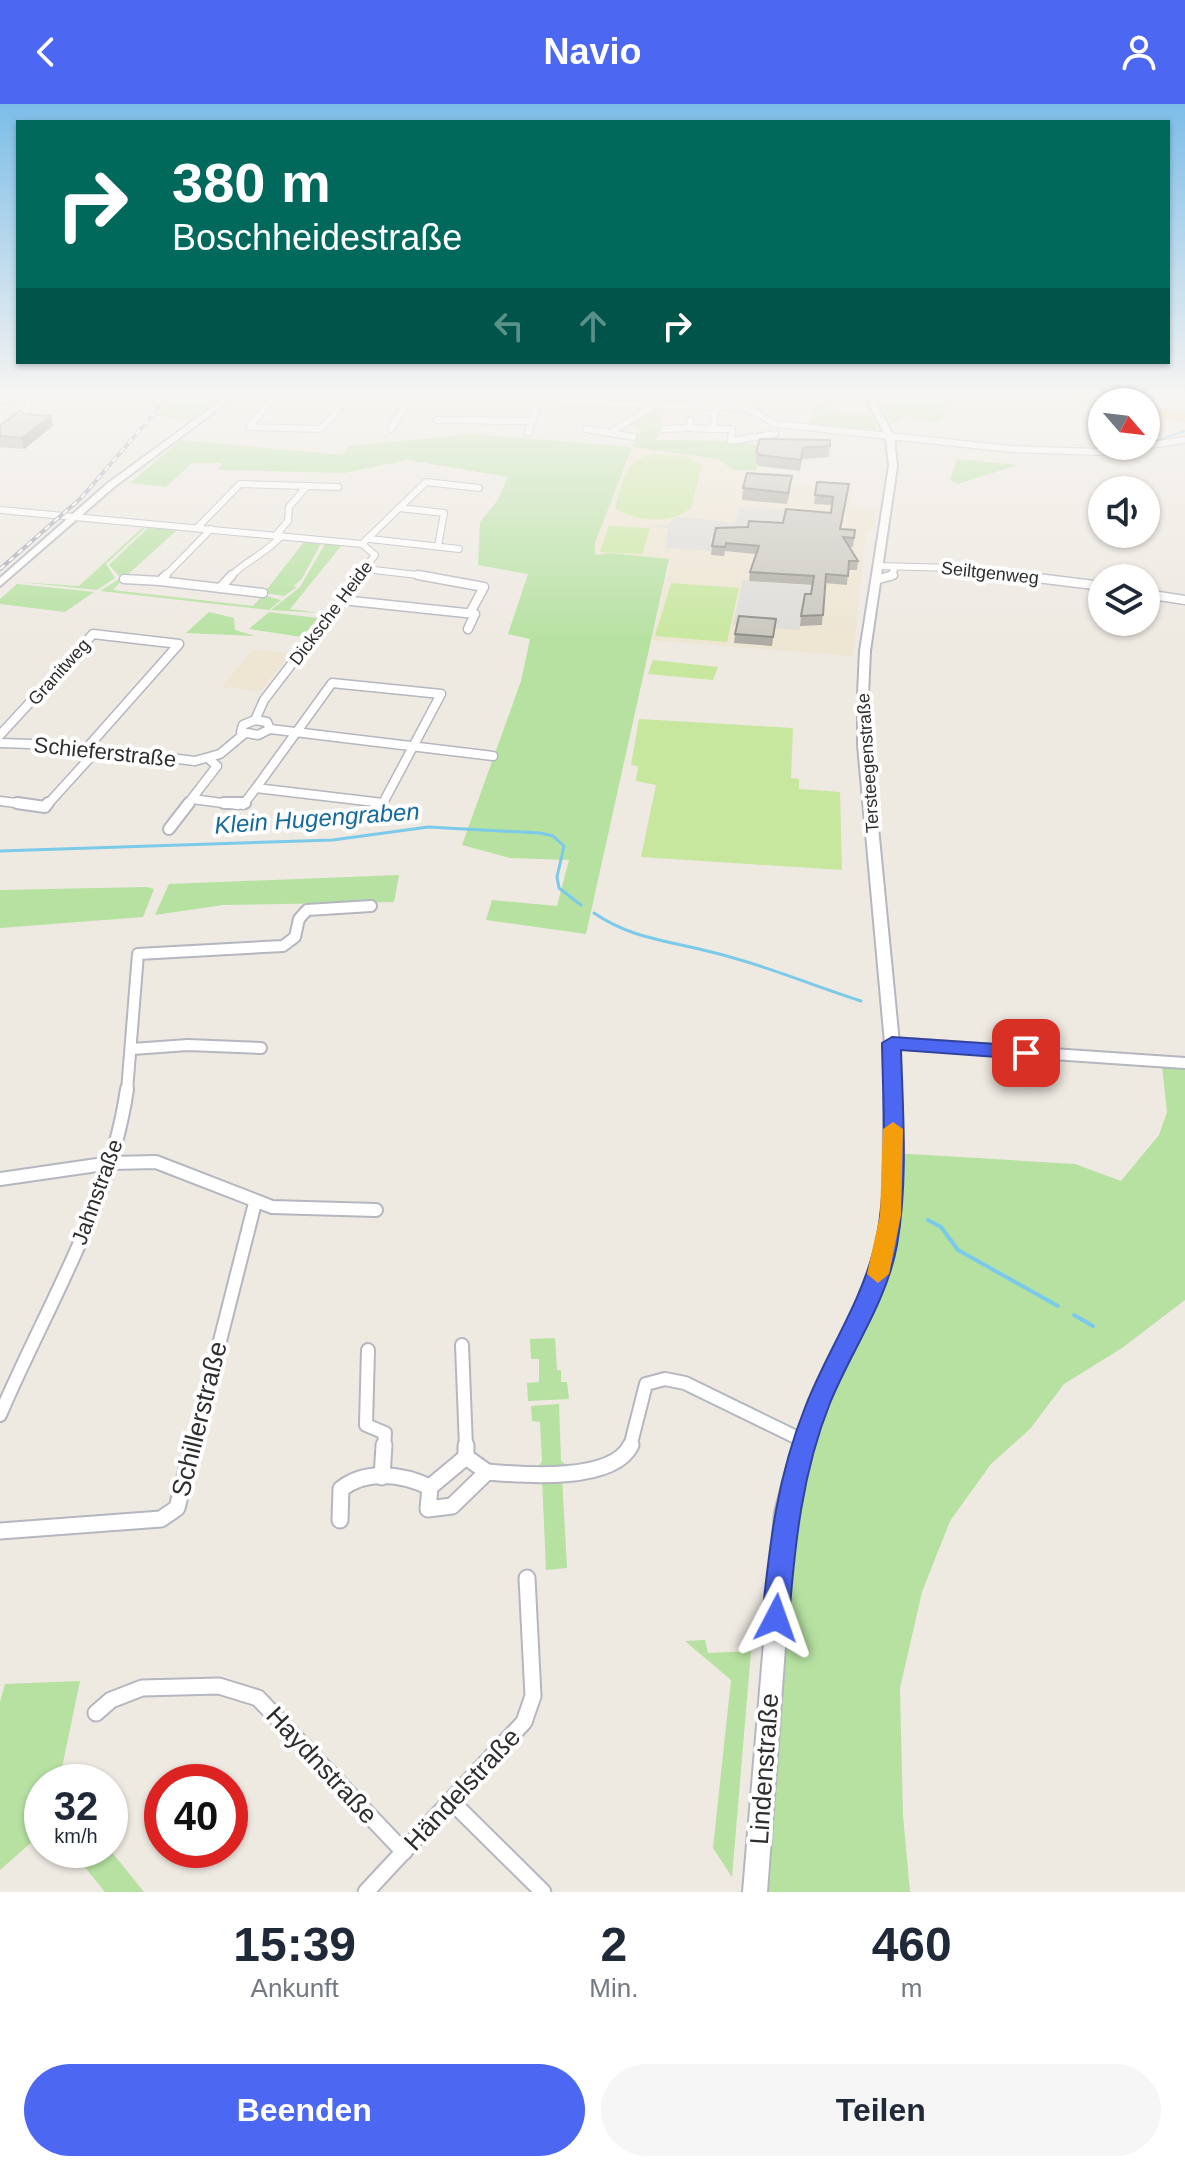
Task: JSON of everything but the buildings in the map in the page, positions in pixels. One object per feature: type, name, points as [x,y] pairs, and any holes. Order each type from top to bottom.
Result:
[{"type":"street","points":[[0,583],[127,477]]},
{"type":"street","name":"Tersteegenstraße","points":[[891,477],[865,651],[864,745],[892,1043]]},
{"type":"street","points":[[362,544],[426,482],[479,488]]},
{"type":"street","points":[[197,528],[240,484],[338,487]]},
{"type":"street","points":[[220,588],[243,563],[268,552],[288,521],[289,507],[307,486]]},
{"type":"street","points":[[399,508],[444,513],[438,546]]},
{"type":"street","name":"Dicksche Heide","points":[[0,510],[362,544],[375,555],[264,700],[255,720],[243,725],[240,730],[244,734]]},
{"type":"street","points":[[0,589],[78,518]]},
{"type":"street","points":[[160,581],[211,529]]},
{"type":"street","points":[[370,539],[459,549]]},
{"type":"street","points":[[876,573],[892,577],[895,567]]},
{"type":"street","name":"Seiltgenweg","points":[[876,573],[895,567],[955,568],[1088,584]]},
{"type":"street","points":[[365,569],[442,578],[484,587],[470,613]]},
{"type":"street","points":[[124,579],[263,593]]},
{"type":"street","points":[[1160,596],[1185,600]]},
{"type":"street","points":[[342,600],[470,613],[477,616],[468,629]]},
{"type":"street","name":"Granitweg","points":[[1,742],[93,634],[179,644],[86,749]]},
{"type":"street","points":[[192,799],[243,806],[256,788],[296,733],[332,683],[441,694],[383,803],[256,788]]},
{"type":"street","points":[[255,720],[267,722],[270,729]]},
{"type":"street","points":[[209,759],[244,734],[258,735],[270,729],[493,756]]},
{"type":"street","name":"Schieferstraße","points":[[1,742],[178,760],[209,759],[217,766],[169,829]]},
{"type":"street","points":[[0,801],[45,807],[97,750]]},
{"type":"street","name":"Jahnstraße","points":[[0,1415],[68,1269],[111,1163],[132,1049],[138,954],[272,948],[295,937],[299,919],[307,910],[371,906]]},
{"type":"street","points":[[892,1043],[1185,1063]]},
{"type":"street","name":"Lindenstraße","points":[[755,1892],[785,1512],[804,1441],[877,1279],[886,1245],[893,1153],[892,1043]]},
{"type":"street","points":[[132,1049],[188,1045],[261,1048]]},
{"type":"street","points":[[0,1179],[111,1163],[168,1166],[255,1203],[272,1207],[376,1210]]},
{"type":"street","name":"Schillerstraße","points":[[0,1531],[161,1519],[177,1508],[255,1203]]},
{"type":"street","points":[[462,1345],[466,1457]]},
{"type":"street","points":[[368,1350],[366,1425],[385,1433],[382,1477]]},
{"type":"street","points":[[466,1457],[487,1472],[594,1470],[620,1462],[631,1445],[638,1398],[646,1384],[665,1379],[685,1383],[804,1441]]},
{"type":"street","points":[[466,1457],[430,1487],[428,1509],[452,1506],[487,1472]]},
{"type":"street","points":[[340,1520],[341,1489],[347,1482],[414,1477],[430,1487]]},
{"type":"street","name":"Händelstraße","points":[[366,1892],[524,1722],[533,1696],[527,1578]]},
{"type":"street","name":"Haydnstraße","points":[[96,1713],[111,1700],[142,1688],[219,1686],[258,1698],[404,1852]]},
{"type":"street","points":[[452,1802],[543,1892]]},
{"type":"shaded area","points":[[620,477],[750,477],[750,481],[853,489],[850,507],[876,509],[873,528],[866,533],[853,656],[652,640],[671,561],[595,556],[595,544]]},
{"type":"shaded area","points":[[739,507],[786,510],[794,523],[731,538],[711,537],[709,543],[717,544],[712,551],[665,548],[668,528],[647,526],[669,525],[671,520],[681,517],[735,523]]},
{"type":"shaded area","points":[[743,580],[813,586],[811,603],[804,603],[800,630],[733,625]]},
{"type":"shaded area","points":[[253,649],[290,654],[260,691],[222,687]]},
{"type":"green space","points":[[137,477],[176,477],[166,487],[130,483]]},
{"type":"green space","points":[[508,477],[620,477],[595,543],[595,555],[610,553],[669,559],[586,934],[486,920],[492,900],[557,906],[569,860],[510,858],[462,845],[521,681],[530,639],[508,634],[528,574],[478,565],[480,522],[497,501]]},
{"type":"green space","points":[[699,477],[691,508],[674,517],[655,520],[617,510],[615,507],[623,479]]},
{"type":"green space","points":[[951,477],[979,477],[958,484],[950,480]]},
{"type":"green space","points":[[609,526],[650,528],[642,554],[600,552]]},
{"type":"green space","points":[[145,528],[106,564],[115,578],[97,590],[19,582],[79,586]]},
{"type":"green space","points":[[148,528],[177,530],[125,577],[119,576],[109,565]]},
{"type":"green space","points":[[304,542],[321,544],[301,580],[293,586],[297,587],[284,596],[264,593]]},
{"type":"green space","points":[[325,544],[341,546],[290,609],[321,613],[271,610],[300,587]]},
{"type":"green space","points":[[122,580],[113,590],[253,606],[263,595],[281,600],[269,610],[100,591]]},
{"type":"green space","points":[[671,583],[739,588],[727,642],[655,636]]},
{"type":"green space","points":[[17,584],[94,592],[65,612],[0,604],[0,599]]},
{"type":"green space","points":[[209,612],[234,618],[235,630],[255,636],[186,633]]},
{"type":"green space","points":[[269,612],[318,618],[302,637],[249,629]]},
{"type":"green space","points":[[653,660],[718,667],[713,680],[648,674]]},
{"type":"green space","points":[[639,719],[793,728],[791,778],[799,779],[799,789],[840,792],[842,870],[641,857],[656,785],[636,781],[638,766],[631,765]]},
{"type":"green space","points":[[399,875],[394,902],[223,905],[155,915],[169,884]]},
{"type":"green space","points":[[154,889],[143,917],[0,928],[0,890]]},
{"type":"green space","points":[[1162,1066],[1185,1066],[1185,1300],[1122,1348],[1064,1384],[1030,1429],[991,1464],[950,1521],[922,1592],[900,1688],[903,1816],[910,1892],[758,1892],[796,1466],[877,1279],[893,1153],[1075,1164],[1121,1181],[1159,1135],[1167,1112]]},
{"type":"green space","points":[[555,1338],[557,1370],[561,1370],[561,1382],[567,1382],[569,1399],[528,1401],[527,1383],[539,1382],[539,1359],[531,1359],[530,1339]]},
{"type":"green space","points":[[559,1404],[561,1461],[567,1466],[537,1467],[542,1462],[540,1422],[532,1421],[531,1406]]},
{"type":"green space","points":[[562,1477],[567,1568],[546,1570],[542,1478]]},
{"type":"green space","points":[[705,1640],[708,1653],[751,1651],[732,1877],[713,1848],[731,1680],[685,1641]]},
{"type":"green space","points":[[80,1681],[63,1764],[24,1764],[24,1849],[0,1870],[0,1702],[5,1684]]},
{"type":"green space","points":[[86,1868],[125,1868],[144,1892],[105,1892]]},
{"type":"waterway","name":"Klein Hugengraben","points":[[0,851],[333,840],[428,827],[540,833],[553,836],[564,846],[557,877],[559,888],[581,905]]},
{"type":"waterway","name":"Klein Hugengraben","points":[[594,913],[633,933],[743,961],[861,1001]]},
{"type":"waterway","points":[[928,1220],[941,1227],[958,1250],[1058,1306]]},
{"type":"waterway","points":[[1074,1315],[1093,1326]]},
{"type":"railway","points":[[0,569],[81,498],[99,477]]},
{"type":"slow traffic","points":[[878,1274],[891,1215],[893,1129]]},
{"type":"route","points":[[776,1618],[785,1512],[796,1466],[818,1403],[877,1279],[886,1245],[891,1215],[893,1153],[892,1043],[1026,1053]]}]
